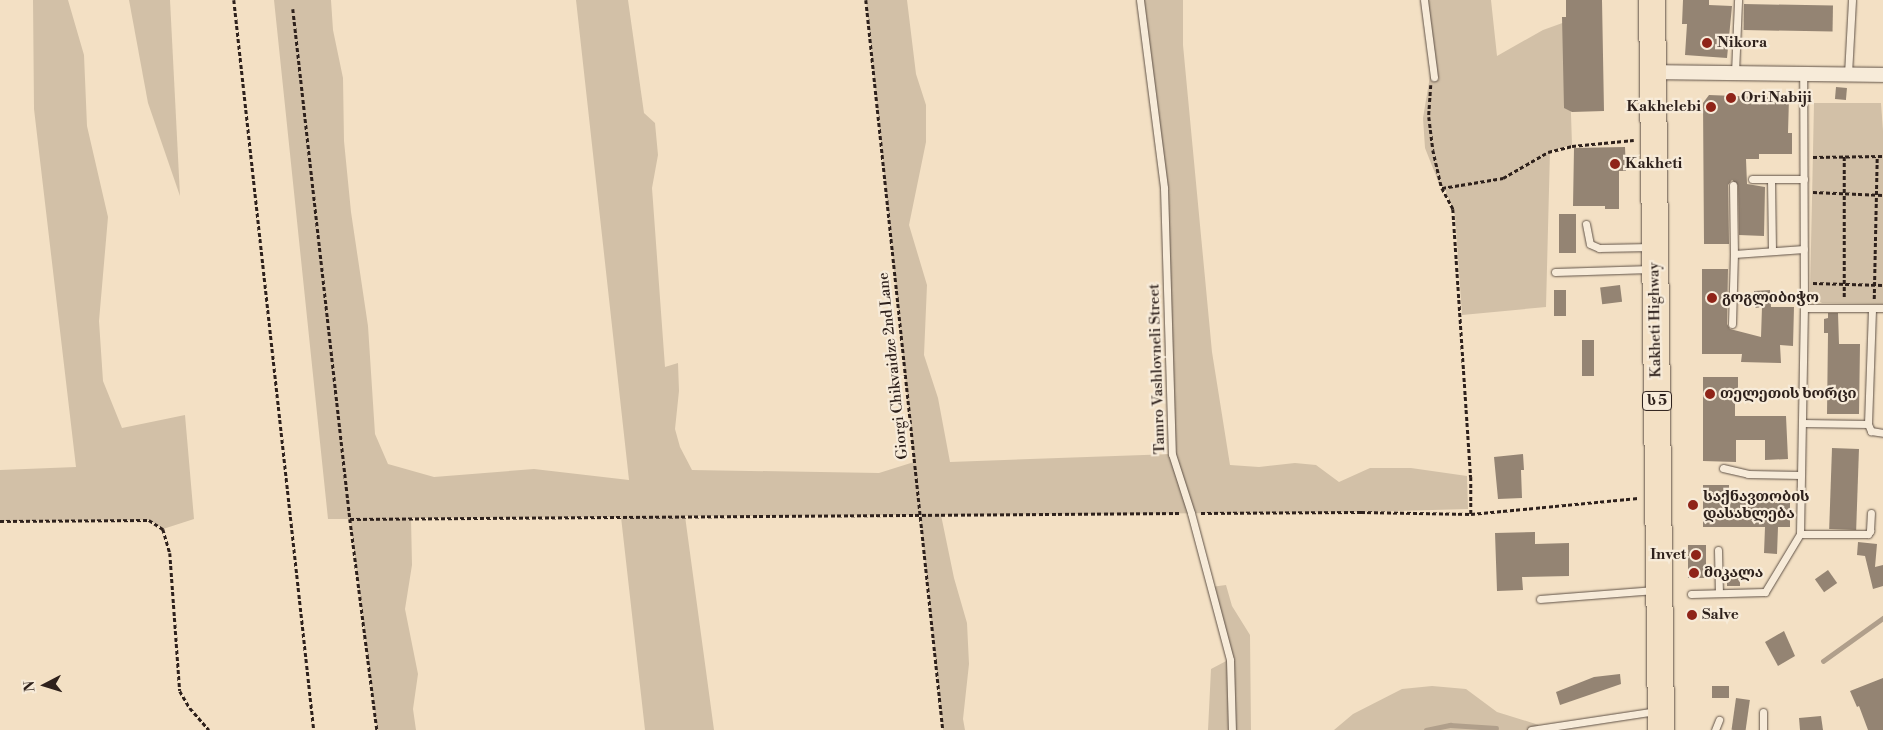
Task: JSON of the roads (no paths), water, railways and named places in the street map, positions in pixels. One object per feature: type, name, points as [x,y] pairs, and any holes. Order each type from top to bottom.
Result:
[{"type":"highway","name":"Kakheti Highway","points":[[1652,0],[1661,720]]},
{"type":"street","points":[[1652,72],[1883,75]]},
{"type":"lane","name":"Tamro Vashlovneli Street","points":[[1140,0],[1164,188],[1172,454],[1191,513],[1230,660],[1232,730]]},
{"type":"lane","points":[[1424,0],[1434,77]]},
{"type":"lane","points":[[1735,73],[1738,0]]},
{"type":"lane","points":[[1848,74],[1852,0]]},
{"type":"lane","points":[[1691,594],[1765,592],[1800,534],[1804,308],[1804,74]]},
{"type":"lane","points":[[1752,179],[1804,179]]},
{"type":"lane","points":[[1771,179],[1772,251]]},
{"type":"lane","points":[[1732,324],[1733,185]]},
{"type":"lane","points":[[1586,224],[1590,244],[1599,248],[1654,258]]},
{"type":"lane","points":[[1734,254],[1804,249]]},
{"type":"lane","points":[[1555,272],[1654,258]]},
{"type":"lane","points":[[1804,308],[1883,308]]},
{"type":"lane","points":[[1873,308],[1868,424],[1871,431],[1883,433]]},
{"type":"lane","points":[[1802,423],[1868,424]]},
{"type":"lane","points":[[1723,468],[1748,474],[1801,475]]},
{"type":"lane","points":[[1800,534],[1868,534],[1870,531],[1871,513]]},
{"type":"lane","points":[[1718,550],[1719,593]]},
{"type":"lane","points":[[1540,598],[1660,590]]},
{"type":"lane","points":[[1763,712],[1763,730]]},
{"type":"lane","points":[[1531,730],[1661,720]]},
{"type":"lane","points":[[1715,730],[1718,720]]},
{"type":"waterway","points":[[1823,661],[1883,618]]},
{"type":"waterway","points":[[1426,730],[1450,725],[1496,728]]},
{"type":"place","name":"Nikora","points":[[1707,43]]},
{"type":"place","name":"Ori Nabiji","points":[[1731,98]]},
{"type":"place","name":"Kakhelebi","points":[[1711,107]]},
{"type":"place","name":"Kakheti","points":[[1615,164]]},
{"type":"place","name":"გოგლიბიჭო","points":[[1712,298]]},
{"type":"place","name":"თელეთის ხორცი","points":[[1710,394]]},
{"type":"place","name":"საქნავთობის დასახლება","points":[[1693,505]]},
{"type":"place","name":"Invet","points":[[1696,555]]},
{"type":"place","name":"მიკალა","points":[[1694,573]]},
{"type":"place","name":"Salve","points":[[1692,615]]}]
